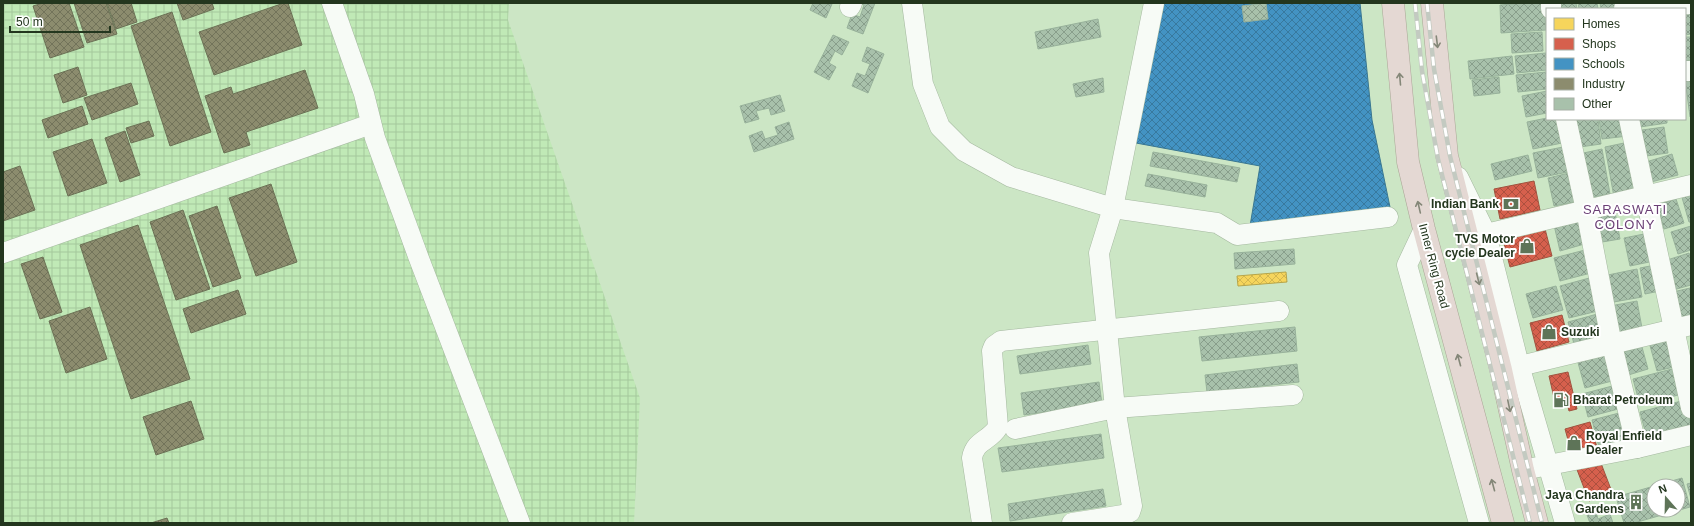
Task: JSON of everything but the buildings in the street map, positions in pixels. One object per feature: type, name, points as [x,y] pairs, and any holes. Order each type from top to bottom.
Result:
[{"type":"highway","name":"Inner Ring Road","points":[[1393,3],[1408,162],[1424,229],[1503,523]]},
{"type":"highway","points":[[1432,3],[1447,156],[1510,368],[1523,470],[1537,523]]},
{"type":"street","points":[[321,3],[353,97],[370,124]]},
{"type":"street","points":[[332,3],[364,94],[370,124],[418,256],[520,523]]},
{"type":"street","points":[[912,3],[923,84],[940,127],[964,151],[1010,177],[1114,208],[1217,223],[1237,235],[1388,217]]},
{"type":"street","points":[[1072,523],[1124,516],[1130,512],[1132,506],[1115,408],[1099,253],[1114,208],[1154,3]]},
{"type":"street","points":[[1624,7],[1691,4]]},
{"type":"street","points":[[1566,120],[1586,210],[1612,345],[1637,448]]},
{"type":"street","points":[[1629,120],[1645,196],[1682,328],[1691,408]]},
{"type":"street","points":[[3,253],[370,124]]},
{"type":"street","points":[[1447,156],[1486,234],[1510,368],[1549,466],[1565,523]]},
{"type":"street","points":[[1486,234],[1691,185]]},
{"type":"street","points":[[1424,229],[1407,266],[1479,523]]},
{"type":"street","points":[[982,523],[972,458],[973,452],[978,444],[996,431],[998,427],[992,351],[994,346],[1001,341],[1279,311]]},
{"type":"street","points":[[1510,368],[1682,328]]},
{"type":"street","points":[[1015,429],[1115,408],[1293,395]]},
{"type":"street","points":[[1523,470],[1549,466],[1691,436]]},
{"type":"shaded area","points":[[3,3],[509,3],[508,20],[640,398],[634,523],[3,523]]},
{"type":"railway","points":[[1415,3],[1422,71],[1438,159],[1530,523]]},
{"type":"railway","points":[[1427,3],[1434,69],[1450,156],[1542,523]]},
{"type":"place","name":"Indian Bank","points":[[1511,204]]},
{"type":"place","name":"TVS Motor cycle Dealer","points":[[1527,246]]},
{"type":"place","name":"Suzuki","points":[[1549,332]]},
{"type":"place","name":"Bharat Petroleum","points":[[1561,400]]},
{"type":"place","name":"Royal Enfield Dealer","points":[[1574,443]]},
{"type":"place","name":"Jaya Chandra Gardens","points":[[1636,502]]},
{"type":"district","name":"SARASWATI COLONY","points":[[1625,216]]}]
